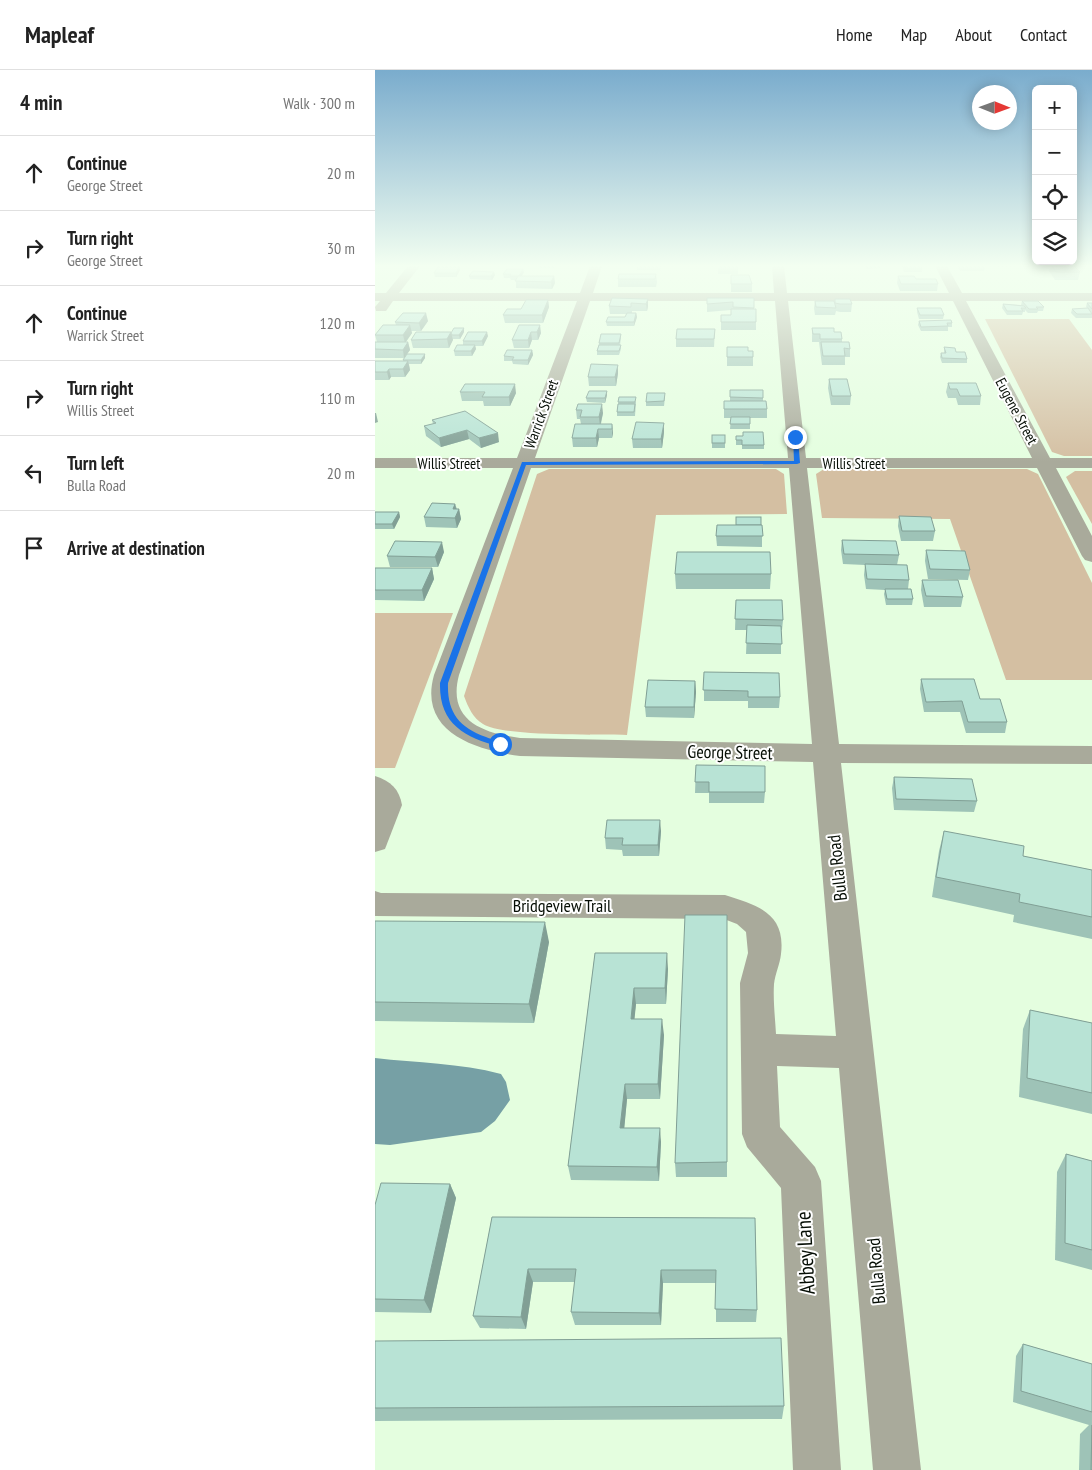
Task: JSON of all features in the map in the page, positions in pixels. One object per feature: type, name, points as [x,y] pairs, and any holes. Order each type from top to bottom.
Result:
[{"type":"street","name":"Warrick Street","points":[[456,646],[572,331]]},
{"type":"street","name":"Bulla Road","points":[[784,331],[897,1470]]},
{"type":"street","name":"Eugene Street","points":[[976,331],[1092,556]]},
{"type":"street","name":"Willis Street","points":[[375,463],[1092,463]]},
{"type":"street","name":"George Street","points":[[456,646],[444,683],[443,700],[450,716],[464,730],[500,744],[727,753],[1092,755]]},
{"type":"street","points":[[375,786],[387,795],[388,805],[375,840]]},
{"type":"street","name":"Bridgeview Trail","points":[[375,903],[380,905],[703,906],[725,907],[748,915]]},
{"type":"street","name":"Abbey Lane","points":[[748,915],[762,927],[765,953],[757,983],[761,1134],[801,1181],[817,1470]]},
{"type":"street","points":[[759,1050],[855,1053]]},
{"type":"shaded area","points":[[991,331],[1078,331],[1092,350],[1092,456],[1064,456],[1052,452]]},
{"type":"shaded area","points":[[549,469],[776,469],[784,474],[787,514],[656,515],[627,735],[530,733],[494,728],[476,719],[464,696],[537,474]]},
{"type":"shaded area","points":[[824,469],[1027,469],[1038,474],[1092,583],[1092,680],[1006,680],[950,519],[822,518],[816,474]]},
{"type":"shaded area","points":[[1075,471],[1092,471],[1092,524],[1066,477]]},
{"type":"shaded area","points":[[375,613],[453,613],[395,768],[375,768]]},
{"type":"water","points":[[375,1058],[454,1065],[501,1074],[506,1082],[510,1100],[495,1121],[481,1132],[390,1145],[375,1144]]},
{"type":"building","points":[[378,331],[406,331],[403,335],[375,335]]},
{"type":"building","points":[[462,331],[459,335],[452,335],[451,333]]},
{"type":"building","points":[[516,331],[537,331],[531,332],[528,340],[512,340]]},
{"type":"building","points":[[677,331],[715,331],[714,339],[676,339]]},
{"type":"building","points":[[813,331],[841,332],[842,339],[820,339],[820,334],[813,334]]},
{"type":"building","points":[[416,332],[451,332],[447,339],[411,340]]},
{"type":"building","points":[[468,332],[487,332],[482,341],[463,341]]},
{"type":"building","points":[[601,334],[621,334],[619,343],[599,343]]},
{"type":"building","points":[[375,342],[408,342],[403,350],[375,349]]},
{"type":"building","points":[[821,342],[849,342],[850,349],[844,348],[845,356],[823,356]]},
{"type":"building","points":[[457,345],[475,345],[471,351],[454,351]]},
{"type":"building","points":[[599,345],[621,345],[619,351],[597,351]]},
{"type":"building","points":[[727,347],[748,347],[748,351],[753,351],[753,357],[727,357]]},
{"type":"building","points":[[944,347],[955,348],[956,352],[965,352],[967,359],[942,358],[941,353],[946,353]]},
{"type":"building","points":[[507,350],[532,350],[528,360],[512,360],[514,357],[504,356]]},
{"type":"building","points":[[407,354],[425,354],[421,360],[403,360]]},
{"type":"building","points":[[375,361],[408,361],[403,369],[375,372]]},
{"type":"building","points":[[591,364],[618,365],[615,377],[588,377]]},
{"type":"building","points":[[829,379],[847,379],[851,396],[832,396]]},
{"type":"building","points":[[948,383],[976,383],[981,396],[960,396],[957,389],[950,389]]},
{"type":"building","points":[[465,384],[515,384],[509,397],[482,397],[485,392],[460,392]]},
{"type":"building","points":[[730,390],[763,390],[763,398],[730,397]]},
{"type":"building","points":[[589,391],[607,391],[605,398],[586,398]]},
{"type":"building","points":[[647,393],[665,393],[664,401],[646,402]]},
{"type":"building","points":[[619,397],[636,397],[635,402],[618,402]]},
{"type":"building","points":[[724,401],[766,401],[767,409],[724,409]]},
{"type":"building","points":[[578,404],[602,404],[599,417],[580,417],[582,410],[576,410]]},
{"type":"building","points":[[618,404],[635,404],[634,412],[617,412]]},
{"type":"building","points":[[465,411],[498,433],[479,438],[467,430],[439,438],[424,426],[436,423],[432,420]]},
{"type":"building","points":[[731,417],[750,417],[750,424],[730,424]]},
{"type":"building","points":[[636,422],[664,423],[661,439],[632,439]]},
{"type":"building","points":[[575,424],[612,424],[612,429],[598,429],[596,438],[572,438]]},
{"type":"building","points":[[743,432],[763,432],[764,445],[742,445],[742,440],[736,440],[736,436],[743,436]]},
{"type":"building","points":[[712,435],[725,435],[725,443],[712,443]]},
{"type":"building","points":[[432,503],[455,504],[453,509],[459,509],[455,518],[424,517]]},
{"type":"building","points":[[375,512],[399,512],[392,524],[375,524]]},
{"type":"building","points":[[899,516],[931,517],[935,531],[902,531]]},
{"type":"building","points":[[736,517],[761,517],[761,525],[736,525]]},
{"type":"building","points":[[717,525],[762,525],[763,536],[716,536]]},
{"type":"building","points":[[842,540],[896,541],[899,555],[844,554]]},
{"type":"building","points":[[395,541],[442,542],[435,557],[387,556]]},
{"type":"building","points":[[926,550],[965,551],[970,570],[930,569]]},
{"type":"building","points":[[677,552],[770,552],[771,574],[675,574]]},
{"type":"building","points":[[865,564],[907,565],[909,580],[867,579]]},
{"type":"building","points":[[375,568],[432,568],[422,590],[375,590]]},
{"type":"building","points":[[922,580],[958,580],[963,597],[926,596]]},
{"type":"building","points":[[885,589],[911,589],[913,599],[887,599]]},
{"type":"building","points":[[736,600],[782,600],[783,620],[735,619]]},
{"type":"building","points":[[747,625],[781,626],[782,644],[746,643]]},
{"type":"building","points":[[704,672],[779,673],[780,697],[748,697],[748,691],[703,690]]},
{"type":"building","points":[[921,679],[974,679],[980,699],[1000,699],[1007,722],[968,722],[962,701],[926,702]]},
{"type":"building","points":[[648,680],[695,681],[694,707],[645,707]]},
{"type":"building","points":[[696,765],[765,766],[765,792],[709,792],[709,782],[695,782]]},
{"type":"building","points":[[894,777],[972,779],[977,801],[896,799]]},
{"type":"building","points":[[607,820],[660,820],[658,845],[622,845],[623,838],[605,838]]},
{"type":"building","points":[[944,831],[1024,846],[1023,856],[1092,870],[1092,917],[1019,902],[1020,894],[936,877]]},
{"type":"building","points":[[685,915],[727,915],[727,1162],[675,1163]]},
{"type":"building","points":[[375,921],[545,922],[529,1004],[375,1002]]},
{"type":"building","points":[[595,953],[667,953],[665,988],[634,988],[631,1019],[662,1019],[658,1084],[625,1084],[620,1128],[660,1128],[657,1167],[568,1166]]},
{"type":"building","points":[[1030,1010],[1092,1023],[1092,1093],[1027,1078]]},
{"type":"building","points":[[1066,1154],[1092,1161],[1092,1250],[1065,1243]]},
{"type":"building","points":[[381,1183],[450,1184],[424,1300],[375,1299],[375,1205]]},
{"type":"building","points":[[492,1217],[755,1218],[757,1310],[715,1309],[716,1270],[661,1270],[659,1313],[571,1312],[576,1269],[528,1269],[521,1317],[473,1316]]},
{"type":"building","points":[[781,1338],[784,1406],[375,1408],[375,1341]]},
{"type":"building","points":[[1023,1344],[1092,1364],[1092,1412],[1021,1391]]},
{"type":"building","points":[[1092,1425],[1092,1470],[1091,1470]]},
{"type":"route","points":[[500,744],[464,730],[450,716],[443,700],[444,683],[524,463],[797,463],[795,437]]}]
